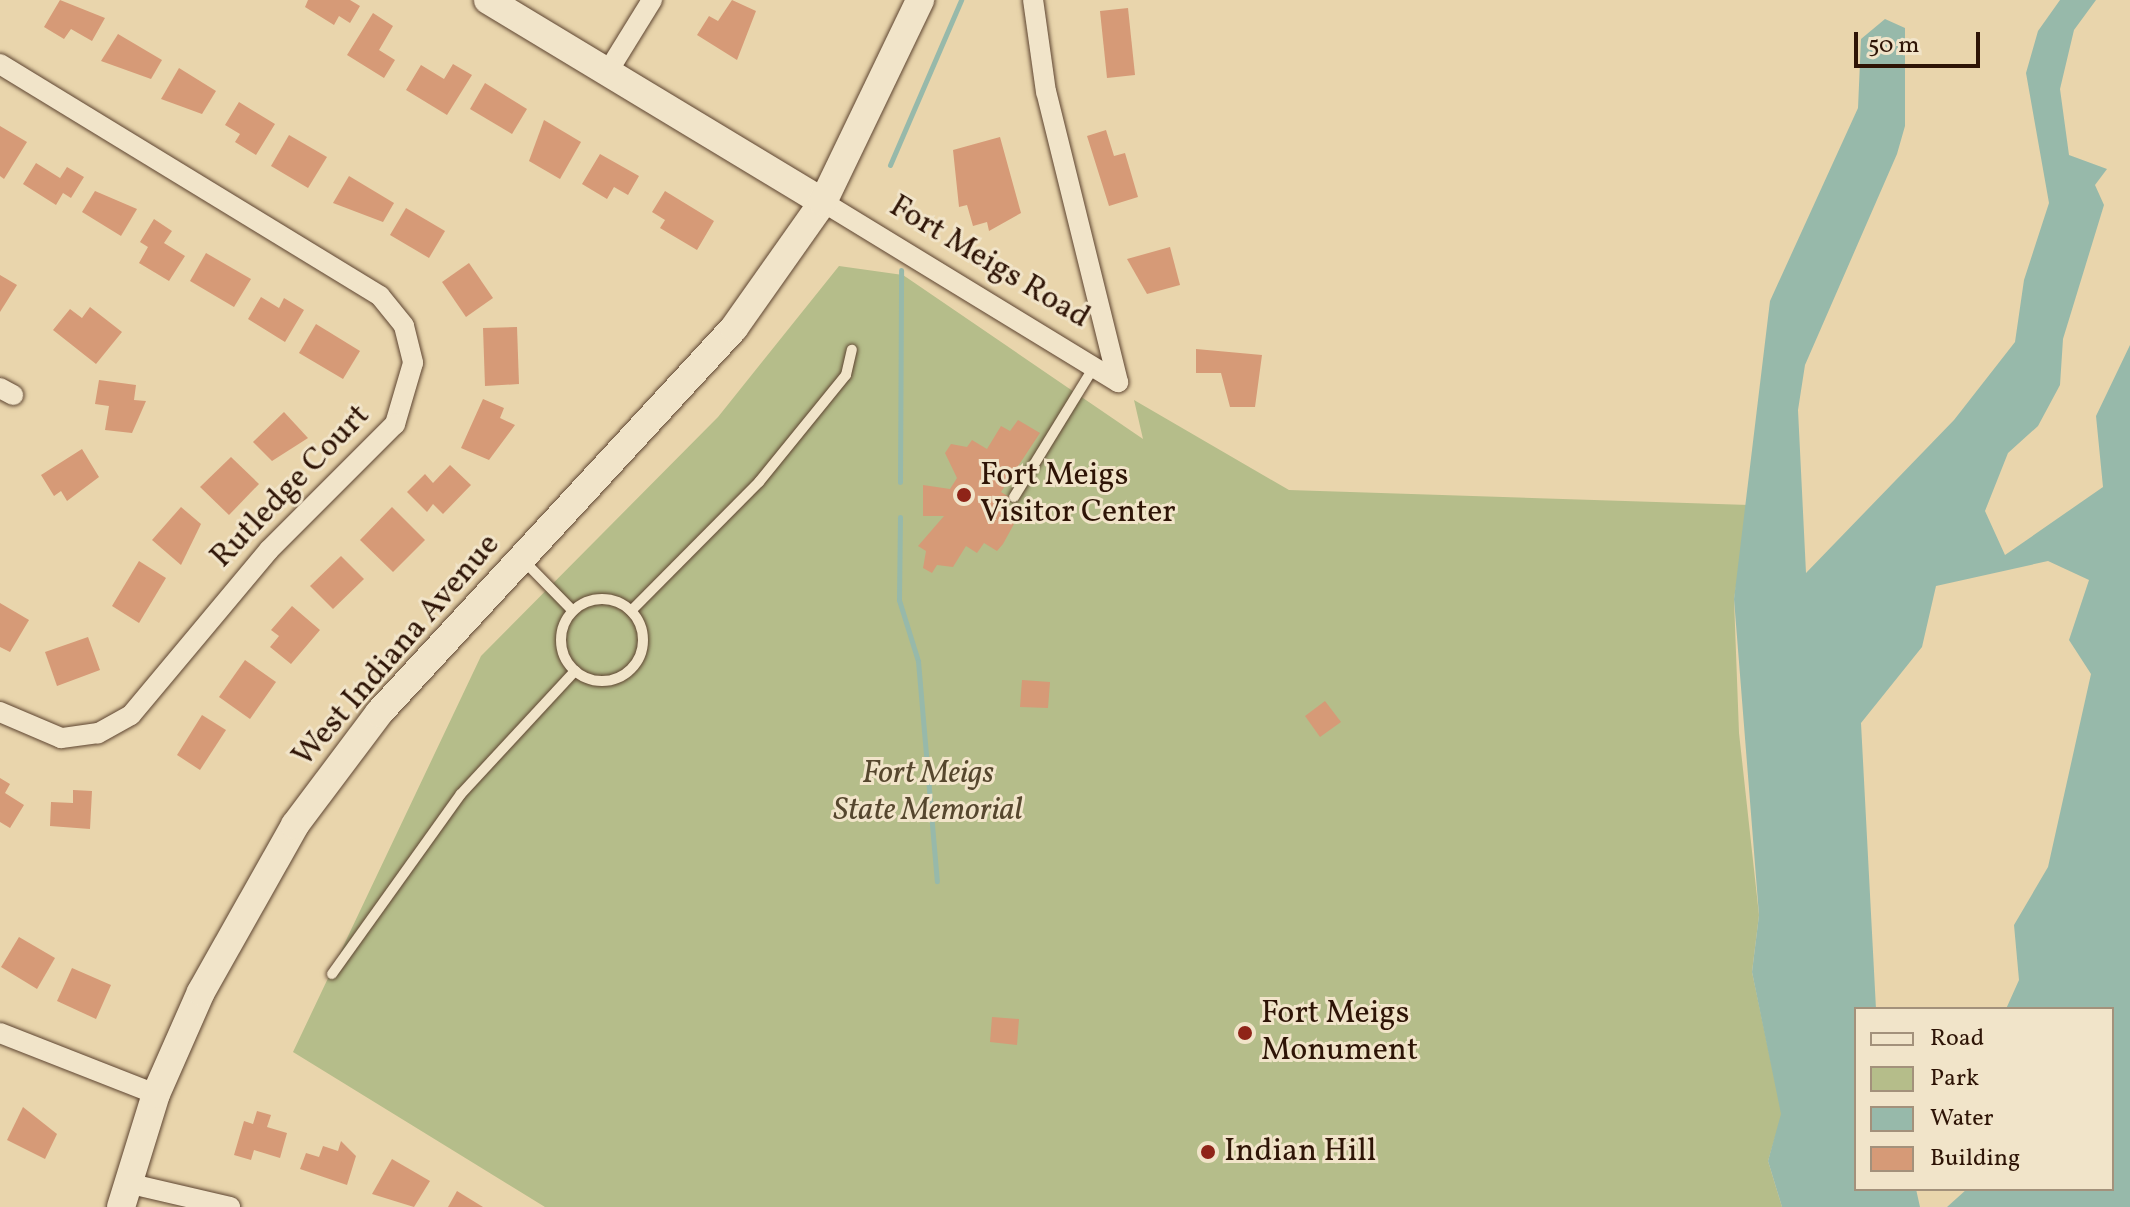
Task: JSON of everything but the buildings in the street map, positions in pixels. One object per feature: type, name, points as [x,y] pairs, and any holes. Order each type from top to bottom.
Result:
[{"type":"main road","name":"Fort Meigs Road","points":[[488,0],[823,202]]},
{"type":"main road","name":"West Indiana Avenue","points":[[124,1195],[156,1094],[201,992],[295,825],[379,713],[734,328],[823,202],[920,0]]},
{"type":"street","points":[[607,73],[652,0]]},
{"type":"street","name":"Fort Meigs Road","points":[[823,202],[1118,382],[1046,92],[1033,0]]},
{"type":"street","name":"Rutledge Court","points":[[0,64],[380,296],[404,326],[413,363],[395,424],[260,559],[131,715],[98,733],[61,738],[0,712]]},
{"type":"street","points":[[0,1033],[156,1094]]},
{"type":"street","points":[[124,1195],[230,1207]]},
{"type":"lane","points":[[631,611],[759,482],[846,375],[852,350]]},
{"type":"lane","points":[[1014,497],[1032,456],[1094,367]]},
{"type":"lane","points":[[521,559],[573,611]]},
{"type":"lane","points":[[608,599],[631,611],[642,633],[632,668],[610,680],[575,671],[561,636],[573,611],[608,599]]},
{"type":"lane","points":[[332,974],[461,794],[575,671]]},
{"type":"green space","name":"Fort Meigs State Memorial","points":[[839,266],[903,275],[1143,439],[1134,400],[1289,490],[1749,505],[1734,599],[1739,733],[1759,915],[1752,972],[1782,1114],[1768,1161],[1782,1207],[545,1207],[293,1052],[481,656],[718,417]]},
{"type":"water","points":[[2060,0],[2096,0],[2074,30],[2060,89],[2069,155],[2107,169],[2095,185],[2104,205],[2063,339],[2060,385],[2038,426],[2008,453],[1985,511],[2005,555],[2103,487],[2096,416],[2130,345],[2130,1207],[1947,1207],[1965,1191],[2114,1191],[2114,1007],[2007,1007],[2019,980],[2014,925],[2048,867],[2091,674],[2069,640],[2089,580],[2048,561],[1936,586],[1922,647],[1861,723],[1876,1007],[1854,1007],[1854,1191],[1916,1191],[1920,1207],[1782,1207],[1768,1161],[1781,1114],[1752,972],[1759,915],[1734,599],[1770,301],[1858,108],[1861,39],[1885,19],[1905,28],[1905,126],[1897,154],[1805,365],[1798,410],[1806,573],[1954,420],[2015,342],[2024,280],[2049,203],[2026,73],[2038,31]]},
{"type":"waterway","points":[[890,165],[961,0]]},
{"type":"waterway","points":[[900,482],[901,270]]},
{"type":"waterway","points":[[900,517],[899,600],[918,661],[937,881]]},
{"type":"place","name":"Fort Meigs Visitor Center","points":[[964,495]]},
{"type":"place","name":"Fort Meigs Monument","points":[[1245,1033]]},
{"type":"place","name":"Indian Hill","points":[[1208,1152]]}]
